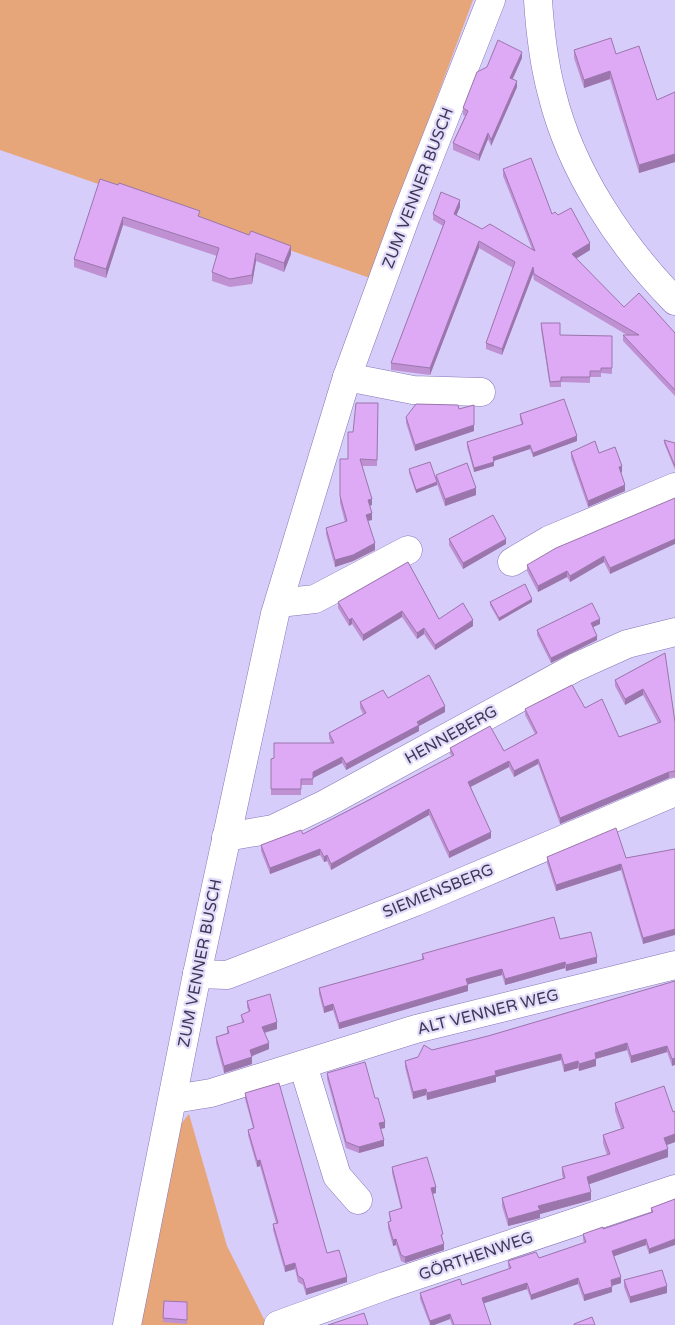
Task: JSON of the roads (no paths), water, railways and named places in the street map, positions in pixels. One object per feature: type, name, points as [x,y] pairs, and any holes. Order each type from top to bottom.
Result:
[{"type":"street","name":"ZUM VENNER BUSCH","points":[[128,1325],[174,1099],[197,974],[279,602],[347,377],[406,216],[491,0]]},
{"type":"street","points":[[538,0],[552,94],[566,136],[586,181],[619,234],[675,301]]},
{"type":"street","points":[[347,377],[414,390],[481,392]]},
{"type":"street","points":[[512,562],[549,540],[675,487]]},
{"type":"street","points":[[279,602],[315,599],[408,550]]},
{"type":"street","name":"HENNEBERG","points":[[226,836],[273,829],[325,804],[576,667],[626,644],[675,632]]},
{"type":"street","name":"SIEMENSBERG","points":[[197,974],[227,975],[415,902],[675,792]]},
{"type":"street","name":"ALT VENNER WEG","points":[[174,1099],[211,1093],[416,1029],[675,965]]},
{"type":"street","points":[[304,1065],[337,1176],[358,1200]]},
{"type":"street","name":"GÖRTHENWEG","points":[[278,1325],[385,1286],[675,1189]]}]
